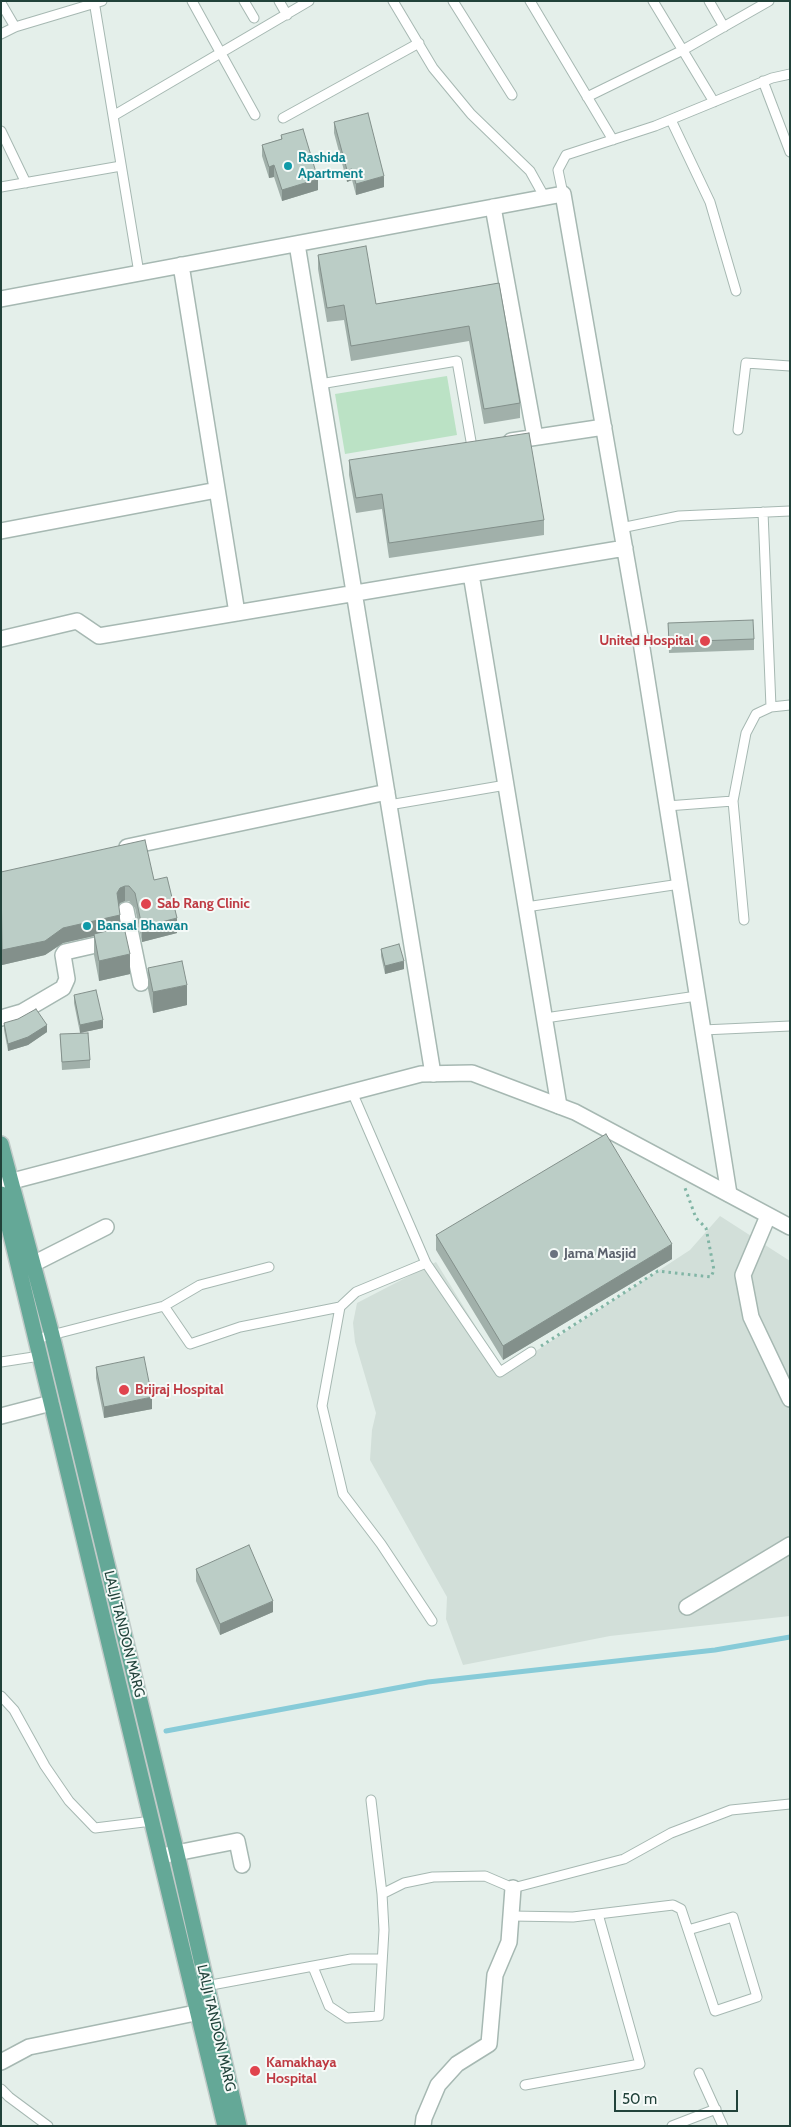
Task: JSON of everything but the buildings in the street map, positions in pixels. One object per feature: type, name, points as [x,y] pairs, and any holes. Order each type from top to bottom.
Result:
[{"type":"main road","name":"LALJI TANDON MARG","points":[[1,1144],[4,1186],[36,1339],[92,1573],[161,1856],[238,2126]]},
{"type":"main road","name":"LALJI TANDON MARG","points":[[4,1186],[32,1264],[52,1335],[178,1854],[206,1986],[205,2011],[225,2126]]},
{"type":"main road","points":[[92,1573],[108,1568]]},
{"type":"street","points":[[1,299],[563,194],[625,548],[728,1194]]},
{"type":"street","points":[[493,208],[535,438]]},
{"type":"street","points":[[297,244],[320,384],[339,467],[354,593],[433,1074]]},
{"type":"street","points":[[181,265],[237,613]]},
{"type":"street","points":[[467,448],[604,427]]},
{"type":"street","points":[[1,531],[217,490]]},
{"type":"street","points":[[1,639],[77,621],[99,636],[625,548]]},
{"type":"street","points":[[471,574],[558,1106]]},
{"type":"street","points":[[117,849],[388,799]]},
{"type":"street","points":[[126,910],[141,982]]},
{"type":"street","points":[[1,1018],[22,1012],[62,988],[67,979],[63,955],[65,952],[131,937]]},
{"type":"street","points":[[4,1186],[420,1074],[472,1073],[575,1112],[790,1227]]},
{"type":"street","points":[[768,1216],[743,1274],[751,1317],[790,1399]]},
{"type":"street","points":[[32,1264],[106,1227]]},
{"type":"street","points":[[1,1416],[51,1402]]},
{"type":"street","points":[[687,1607],[790,1544]]},
{"type":"street","points":[[161,1856],[237,1841],[242,1865]]},
{"type":"street","points":[[423,2126],[424,2118],[438,2085],[457,2064],[489,2044],[495,1975],[509,1942],[514,1888]]},
{"type":"street","points":[[1,2062],[29,2047],[205,2011]]},
{"type":"lane","points":[[192,1],[255,115]]},
{"type":"lane","points":[[244,1],[254,18]]},
{"type":"lane","points":[[279,1],[287,15]]},
{"type":"lane","points":[[113,116],[309,1]]},
{"type":"lane","points":[[393,1],[433,68],[470,114],[530,171],[545,198]]},
{"type":"lane","points":[[453,1],[512,95]]},
{"type":"lane","points":[[530,1],[613,140]]},
{"type":"lane","points":[[653,1],[714,102]]},
{"type":"lane","points":[[709,1],[724,27]]},
{"type":"lane","points":[[587,96],[683,50],[768,1]]},
{"type":"lane","points":[[1,34],[15,27],[97,2],[113,116],[139,273]]},
{"type":"lane","points":[[1,3],[15,27]]},
{"type":"lane","points":[[283,118],[419,43]]},
{"type":"lane","points":[[563,194],[558,170],[566,156],[671,120],[763,81],[790,74]]},
{"type":"lane","points":[[763,81],[790,152]]},
{"type":"lane","points":[[671,120],[710,202],[736,291]]},
{"type":"lane","points":[[1,131],[26,183]]},
{"type":"lane","points":[[1,187],[121,166]]},
{"type":"lane","points":[[320,384],[457,361],[467,448]]},
{"type":"lane","points":[[738,430],[746,363],[790,366]]},
{"type":"lane","points":[[621,528],[679,516],[790,511]]},
{"type":"lane","points":[[763,512],[771,707]]},
{"type":"lane","points":[[744,920],[733,801],[746,732],[756,714],[771,707],[790,705]]},
{"type":"lane","points":[[388,799],[506,786]]},
{"type":"lane","points":[[667,806],[733,801]]},
{"type":"lane","points":[[526,907],[680,884]]},
{"type":"lane","points":[[545,1018],[697,996]]},
{"type":"lane","points":[[703,1030],[790,1026]]},
{"type":"lane","points":[[352,1092],[426,1263],[500,1372],[531,1352]]},
{"type":"lane","points":[[164,1306],[190,1344],[240,1327],[340,1307],[356,1292],[426,1263]]},
{"type":"lane","points":[[36,1339],[164,1306],[200,1285],[269,1267]]},
{"type":"lane","points":[[340,1307],[322,1406],[343,1494],[381,1544],[432,1621]]},
{"type":"lane","points":[[1,1362],[40,1356]]},
{"type":"lane","points":[[1,1696],[14,1710],[45,1766],[69,1801],[95,1828],[152,1821]]},
{"type":"lane","points":[[313,1967],[329,2006],[347,2018],[379,2016],[382,1958],[382,1894],[370,1800]]},
{"type":"lane","points":[[382,1894],[404,1883],[433,1878],[485,1876],[514,1888],[624,1859],[671,1833],[732,1810],[790,1804]]},
{"type":"lane","points":[[511,1916],[573,1917],[672,1905],[680,1909],[716,2011],[757,1997],[733,1916],[688,1930]]},
{"type":"lane","points":[[524,2085],[640,2064],[598,1914]]},
{"type":"lane","points":[[206,1986],[351,1959],[382,1958]]},
{"type":"lane","points":[[699,2073],[723,2126]]},
{"type":"lane","points":[[1,2089],[48,2126]]},
{"type":"lane","points":[[672,2126],[716,2109]]},
{"type":"path","points":[[531,1352],[600,1306],[658,1271],[711,1277],[714,1270],[706,1228],[696,1218],[679,1168]]},
{"type":"shaded area","points":[[720,1216],[790,1261],[790,1616],[610,1636],[463,1665],[446,1619],[447,1597],[370,1460],[372,1430],[376,1413],[355,1342],[353,1323],[357,1303],[436,1262],[504,1372],[690,1250]]},
{"type":"green space","points":[[447,376],[457,435],[345,454],[335,394]]},
{"type":"waterway","points":[[166,1731],[428,1682],[715,1650],[790,1637]]},
{"type":"place","name":"Rashida Apartment","points":[[288,166]]},
{"type":"place","name":"United Hospital","points":[[705,641]]},
{"type":"place","name":"Sab Rang Clinic","points":[[146,904]]},
{"type":"place","name":"Bansal Bhawan","points":[[87,926]]},
{"type":"place","name":"Jama Masjid","points":[[554,1254]]},
{"type":"place","name":"Brijraj Hospital","points":[[124,1390]]},
{"type":"place","name":"Kamakhaya Hospital","points":[[255,2071]]}]
